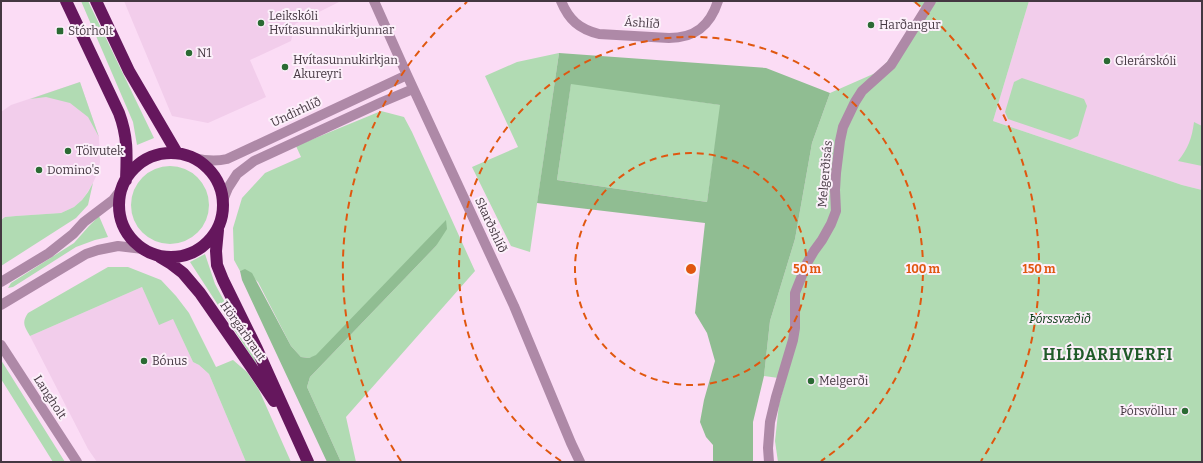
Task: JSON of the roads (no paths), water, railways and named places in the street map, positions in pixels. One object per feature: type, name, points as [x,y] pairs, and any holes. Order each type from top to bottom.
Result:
[{"type":"highway","name":"Hörgárbraut","points":[[66,1],[124,126],[128,153],[120,201],[120,215],[125,228],[132,240],[143,249],[170,263],[183,273],[200,293],[252,368],[295,434]]},
{"type":"highway","points":[[96,1],[129,71],[177,153]]},
{"type":"highway","name":"Hörgárbraut","points":[[124,183],[132,171],[147,159],[157,155],[177,153],[194,158],[206,165],[214,175],[220,187],[223,200],[222,219],[218,229],[209,241],[198,250],[184,255],[170,257],[156,255]]},
{"type":"highway","name":"Hörgárbraut","points":[[218,229],[216,251],[217,265],[222,280],[257,349],[308,462]]},
{"type":"street","name":"Skarðshlíð","points":[[374,1],[413,89],[514,306],[580,462]]},
{"type":"street","name":"Áshlíð","points":[[561,1],[569,17],[575,23],[590,32],[599,34],[678,38],[688,36],[704,26],[710,19],[718,1]]},
{"type":"street","name":"Melgerðisás","points":[[769,462],[768,448],[770,422],[795,328],[795,293],[806,263],[822,240],[836,211],[836,173],[843,128],[855,102],[862,91],[891,65],[931,1]]},
{"type":"street","name":"Undirhlíð","points":[[194,158],[216,162],[227,160],[407,74]]},
{"type":"street","points":[[223,200],[228,188],[237,174],[254,161],[413,89]]},
{"type":"street","points":[[1,282],[49,253],[84,222],[113,200],[124,183]]},
{"type":"street","points":[[1,304],[86,254],[118,246],[143,249]]},
{"type":"street","name":"Langholt","points":[[1,345],[77,462]]},
{"type":"place","name":"Leikskóli Hvítasunnukirkjunnar","points":[[261,23]]},
{"type":"place","name":"Harðangur","points":[[871,25]]},
{"type":"place","name":"Stórholt","points":[[60,31]]},
{"type":"place","name":"N1","points":[[189,53]]},
{"type":"place","name":"Glerárskóli","points":[[1107,61]]},
{"type":"place","name":"Hvítasunnukirkjan Akureyri","points":[[285,67]]},
{"type":"place","name":"Tölvutek","points":[[68,151]]},
{"type":"place","name":"Domino's","points":[[39,170]]},
{"type":"place","name":"Bónus","points":[[144,361]]},
{"type":"place","name":"Melgerði","points":[[811,381]]},
{"type":"place","name":"Þórsvöllur","points":[[1185,411]]},
{"type":"district","name":"HLÍÐARHVERFI","points":[[1108,354]]},
{"type":"park label","name":"Þórssvæðið","points":[[1060,319]]}]
